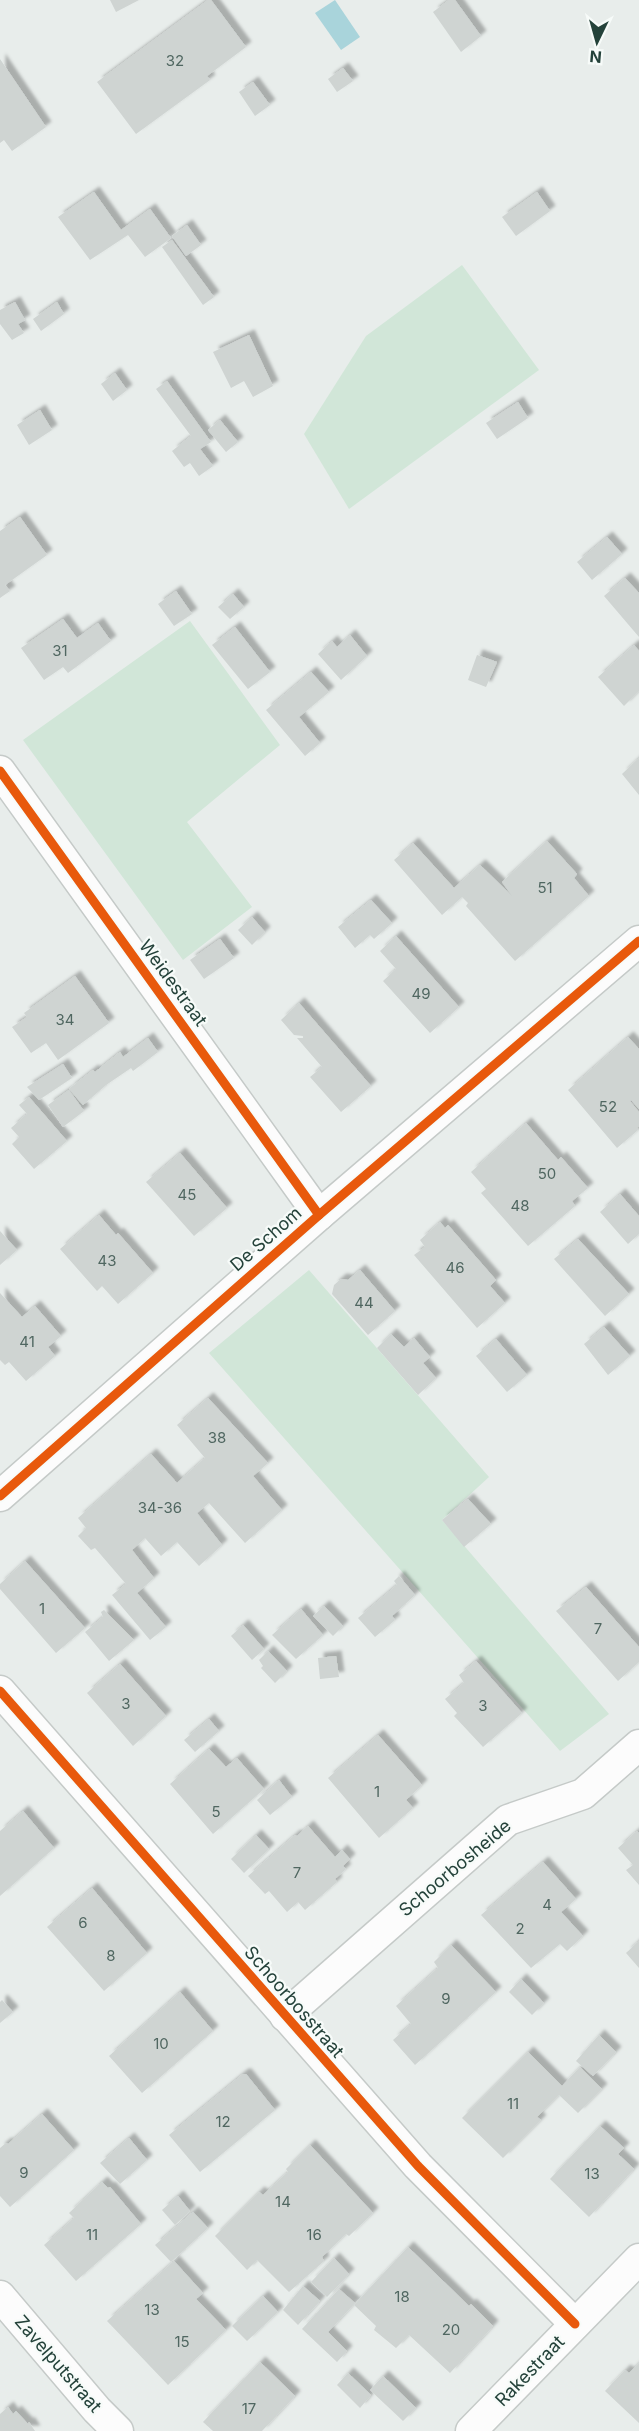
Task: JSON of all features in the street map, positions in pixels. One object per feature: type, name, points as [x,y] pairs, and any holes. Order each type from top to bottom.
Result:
[{"type":"street","name":"Weidestraat","points":[[0,771],[319,1215]]},
{"type":"street","name":"De Schom","points":[[0,1496],[319,1215],[639,941]]},
{"type":"street","name":"Schoorbosstraat","points":[[0,1690],[418,2166],[574,2324]]},
{"type":"street","name":"Schoorbosheide","points":[[285,2016],[507,1820],[583,1794],[639,1745]]},
{"type":"street","name":"Rakestraat","points":[[471,2431],[639,2259]]},
{"type":"street","name":"Zavelputstraat","points":[[0,2296],[97,2410],[118,2431]]},
{"type":"green space","points":[[462,265],[539,370],[349,509],[304,434],[366,336]]},
{"type":"green space","points":[[190,621],[280,745],[187,822],[252,907],[183,960],[23,740]]},
{"type":"green space","points":[[309,1270],[489,1477],[442,1520],[609,1714],[560,1751],[209,1353]]},
{"type":"water","points":[[335,0],[360,37],[341,50],[315,13]]},
{"type":"building","points":[[110,0],[139,0],[116,12]]},
{"type":"building","points":[[211,0],[246,47],[207,76],[210,80],[136,134],[97,82]]},
{"type":"building","points":[[449,0],[455,0],[481,36],[461,52],[433,12]]},
{"type":"building","points":[[0,59],[46,127],[12,151],[4,140],[0,143]]},
{"type":"building","points":[[343,68],[353,81],[337,92],[328,79]]},
{"type":"building","points":[[253,82],[270,105],[255,116],[239,92]]},
{"type":"building","points":[[94,192],[121,230],[150,209],[171,238],[145,257],[128,235],[90,260],[58,217]]},
{"type":"building","points":[[537,192],[550,211],[516,236],[502,217]]},
{"type":"building","points":[[187,225],[201,245],[186,256],[172,236]]},
{"type":"building","points":[[172,240],[214,297],[203,305],[162,247]]},
{"type":"building","points":[[15,302],[25,320],[18,324],[24,333],[12,340],[0,324],[0,310]]},
{"type":"building","points":[[57,302],[64,314],[41,331],[33,319]]},
{"type":"building","points":[[249,335],[273,386],[253,397],[244,381],[231,388],[213,352]]},
{"type":"building","points":[[115,373],[127,390],[113,401],[101,384]]},
{"type":"building","points":[[167,381],[211,442],[200,449],[213,466],[199,476],[190,463],[184,467],[172,451],[191,436],[156,389]]},
{"type":"building","points":[[518,402],[528,418],[497,439],[486,423]]},
{"type":"building","points":[[40,410],[52,430],[29,445],[17,425]]},
{"type":"building","points":[[220,420],[238,442],[226,452],[208,430]]},
{"type":"building","points":[[20,517],[47,555],[5,585],[10,591],[0,598],[0,531]]},
{"type":"building","points":[[607,537],[622,554],[592,580],[577,562]]},
{"type":"building","points":[[625,578],[639,593],[639,637],[604,596]]},
{"type":"building","points":[[176,591],[192,614],[174,626],[158,604]]},
{"type":"building","points":[[233,594],[244,607],[230,619],[218,607]]},
{"type":"building","points":[[63,619],[77,638],[98,623],[111,641],[68,673],[63,667],[44,680],[21,648]]},
{"type":"building","points":[[235,627],[270,672],[248,689],[212,645]]},
{"type":"building","points":[[350,635],[367,656],[341,680],[318,654],[332,641],[337,647]]},
{"type":"building","points":[[634,645],[639,651],[639,691],[624,706],[598,677]]},
{"type":"building","points":[[477,655],[497,662],[486,687],[468,680]]},
{"type":"building","points":[[311,672],[329,692],[299,717],[320,743],[305,756],[266,710]]},
{"type":"building","points":[[639,758],[639,795],[622,774]]},
{"type":"building","points":[[547,841],[577,874],[574,878],[589,896],[515,961],[466,906],[468,903],[462,897],[442,915],[394,860],[413,843],[454,888],[480,865],[512,896],[502,882]]},
{"type":"building","points":[[371,900],[392,923],[374,939],[370,935],[355,948],[338,927]]},
{"type":"building","points":[[252,917],[265,932],[252,945],[238,930]]},
{"type":"building","points":[[396,936],[459,1007],[430,1033],[383,981],[396,969],[380,951]]},
{"type":"building","points":[[220,939],[234,958],[204,979],[190,960]]},
{"type":"building","points":[[75,976],[109,1023],[58,1060],[46,1043],[31,1053],[12,1027],[27,1017],[24,1013]]},
{"type":"building","points":[[299,1003],[371,1086],[341,1112],[310,1077],[322,1067],[297,1038],[303,1038],[303,1036],[294,1035],[281,1020]]},
{"type":"building","points":[[628,1037],[639,1049],[639,1109],[630,1101],[639,1112],[639,1126],[638,1130],[617,1148],[568,1090]]},
{"type":"building","points":[[148,1038],[158,1052],[133,1071],[131,1068],[106,1085],[83,1105],[69,1089],[120,1052],[123,1057]]},
{"type":"building","points":[[63,1064],[72,1078],[39,1100],[27,1087]]},
{"type":"building","points":[[69,1090],[84,1111],[63,1127],[48,1105]]},
{"type":"building","points":[[29,1097],[67,1141],[34,1169],[12,1144],[19,1137],[11,1128],[27,1114],[19,1105]]},
{"type":"building","points":[[526,1123],[558,1160],[561,1157],[588,1188],[572,1201],[575,1206],[528,1246],[481,1193],[486,1189],[471,1172]]},
{"type":"building","points":[[180,1153],[227,1208],[194,1236],[146,1182]]},
{"type":"building","points":[[620,1194],[639,1216],[639,1234],[628,1244],[600,1212]]},
{"type":"building","points":[[99,1215],[153,1273],[118,1304],[102,1286],[97,1291],[60,1249]]},
{"type":"building","points":[[440,1222],[445,1228],[448,1225],[496,1280],[490,1286],[505,1303],[477,1328],[414,1255],[425,1247],[420,1240]]},
{"type":"building","points":[[0,1231],[17,1250],[0,1265]]},
{"type":"building","points":[[578,1239],[629,1294],[605,1316],[554,1259]]},
{"type":"building","points":[[360,1270],[395,1311],[368,1335],[332,1294],[334,1285],[341,1279],[348,1280]]},
{"type":"building","points":[[0,1293],[22,1317],[35,1306],[61,1336],[48,1347],[55,1356],[26,1381],[9,1362],[5,1365],[0,1360]]},
{"type":"building","points":[[604,1327],[630,1356],[608,1375],[584,1344]]},
{"type":"building","points":[[391,1334],[404,1347],[414,1338],[430,1357],[423,1363],[436,1378],[418,1395],[377,1348]]},
{"type":"building","points":[[496,1339],[527,1375],[507,1392],[476,1356]]},
{"type":"building","points":[[208,1398],[268,1463],[253,1476],[282,1510],[245,1543],[209,1503],[197,1513],[222,1545],[199,1566],[177,1542],[161,1556],[145,1538],[132,1550],[154,1578],[137,1593],[166,1627],[150,1640],[112,1595],[126,1584],[95,1548],[91,1550],[78,1536],[86,1528],[78,1518],[151,1454],[177,1483],[205,1458],[177,1425]]},
{"type":"building","points":[[468,1499],[491,1524],[464,1547],[442,1520]]},
{"type":"building","points":[[25,1561],[85,1628],[56,1653],[0,1589],[0,1584]]},
{"type":"building","points":[[399,1576],[415,1595],[392,1616],[395,1620],[375,1637],[358,1618],[397,1585],[394,1581]]},
{"type":"building","points":[[586,1587],[639,1647],[639,1662],[618,1681],[556,1611]]},
{"type":"building","points":[[324,1606],[343,1626],[333,1636],[313,1616]]},
{"type":"building","points":[[301,1609],[323,1635],[296,1659],[272,1635]]},
{"type":"building","points":[[104,1610],[134,1640],[109,1661],[85,1632],[103,1617],[101,1612]]},
{"type":"building","points":[[243,1625],[264,1649],[252,1660],[231,1636]]},
{"type":"building","points":[[268,1651],[287,1671],[275,1683],[261,1668],[263,1666],[259,1660]]},
{"type":"building","points":[[336,1656],[339,1677],[320,1679],[318,1658]]},
{"type":"building","points":[[476,1661],[522,1713],[483,1747],[454,1716],[457,1713],[445,1699],[464,1683],[459,1675]]},
{"type":"building","points":[[120,1664],[166,1716],[133,1746],[87,1693]]},
{"type":"building","points":[[209,1719],[219,1731],[195,1752],[184,1740]]},
{"type":"building","points":[[378,1735],[422,1785],[406,1800],[413,1808],[379,1838],[328,1778]]},
{"type":"building","points":[[209,1749],[226,1767],[237,1758],[264,1789],[213,1834],[170,1784]]},
{"type":"building","points":[[279,1780],[292,1797],[270,1815],[257,1800]]},
{"type":"building","points":[[23,1811],[54,1848],[0,1896],[0,1831]]},
{"type":"building","points":[[308,1826],[335,1857],[342,1850],[350,1859],[343,1866],[346,1869],[335,1879],[337,1882],[305,1910],[298,1902],[287,1912],[269,1891],[265,1894],[248,1876]]},
{"type":"building","points":[[637,1831],[639,1833],[639,1885],[626,1870],[633,1865],[618,1848]]},
{"type":"building","points":[[256,1835],[269,1849],[244,1873],[231,1859]]},
{"type":"building","points":[[543,1862],[576,1899],[561,1912],[583,1936],[567,1951],[560,1944],[531,1968],[481,1915]]},
{"type":"building","points":[[92,1888],[147,1953],[104,1991],[47,1927]]},
{"type":"building","points":[[639,1941],[639,1968],[626,1953]]},
{"type":"building","points":[[451,1945],[496,1992],[415,2065],[393,2040],[411,2024],[396,2006],[438,1968],[434,1962]]},
{"type":"building","points":[[521,1979],[544,2003],[532,2015],[509,1992]]},
{"type":"building","points":[[180,1992],[213,2031],[142,2093],[109,2056]]},
{"type":"building","points":[[2,2000],[13,2012],[0,2023],[0,2002]]},
{"type":"building","points":[[599,2035],[616,2052],[593,2076],[576,2061]]},
{"type":"building","points":[[528,2052],[562,2086],[580,2067],[602,2089],[578,2113],[559,2095],[537,2117],[541,2120],[503,2158],[462,2118]]},
{"type":"building","points":[[243,2074],[246,2074],[275,2110],[200,2172],[169,2135]]},
{"type":"building","points":[[42,2114],[74,2150],[10,2207],[0,2196],[0,2148],[8,2144]]},
{"type":"building","points":[[600,2126],[624,2148],[618,2154],[634,2169],[589,2217],[550,2179]]},
{"type":"building","points":[[129,2138],[147,2160],[120,2184],[100,2163]]},
{"type":"building","points":[[310,2145],[373,2213],[349,2236],[346,2234],[322,2257],[324,2261],[289,2292],[257,2260],[247,2270],[215,2236],[259,2192],[263,2195],[288,2172],[286,2169]]},
{"type":"building","points":[[102,2182],[108,2188],[110,2187],[141,2224],[76,2281],[44,2245],[74,2218],[69,2213]]},
{"type":"building","points":[[178,2196],[190,2211],[175,2225],[162,2210]]},
{"type":"building","points":[[193,2212],[208,2228],[171,2262],[155,2245]]},
{"type":"building","points":[[408,2247],[493,2326],[450,2373],[409,2335],[396,2348],[374,2330],[376,2326],[354,2305]]},
{"type":"building","points":[[334,2258],[349,2274],[327,2297],[311,2282]]},
{"type":"building","points":[[174,2261],[203,2293],[196,2299],[226,2330],[168,2385],[107,2321]]},
{"type":"building","points":[[303,2286],[320,2301],[298,2325],[283,2310]]},
{"type":"building","points":[[339,2289],[355,2303],[328,2332],[347,2351],[337,2362],[302,2329]]},
{"type":"building","points":[[263,2296],[278,2312],[247,2341],[232,2326]]},
{"type":"building","points":[[260,2362],[295,2396],[262,2431],[213,2431],[203,2422]]},
{"type":"building","points":[[639,2363],[639,2423],[605,2391],[625,2370],[629,2373]]},
{"type":"building","points":[[348,2373],[371,2395],[360,2408],[337,2385]]},
{"type":"building","points":[[383,2376],[416,2408],[403,2421],[370,2390]]},
{"type":"building","points":[[8,2407],[13,2414],[16,2411],[28,2424],[29,2422],[35,2431],[0,2431],[0,2414]]},
{"type":"cycle path","points":[[0,771],[319,1215]]},
{"type":"cycle path","points":[[0,1496],[319,1215],[639,941]]},
{"type":"cycle path","points":[[0,1691],[418,2166],[575,2324]]}]
